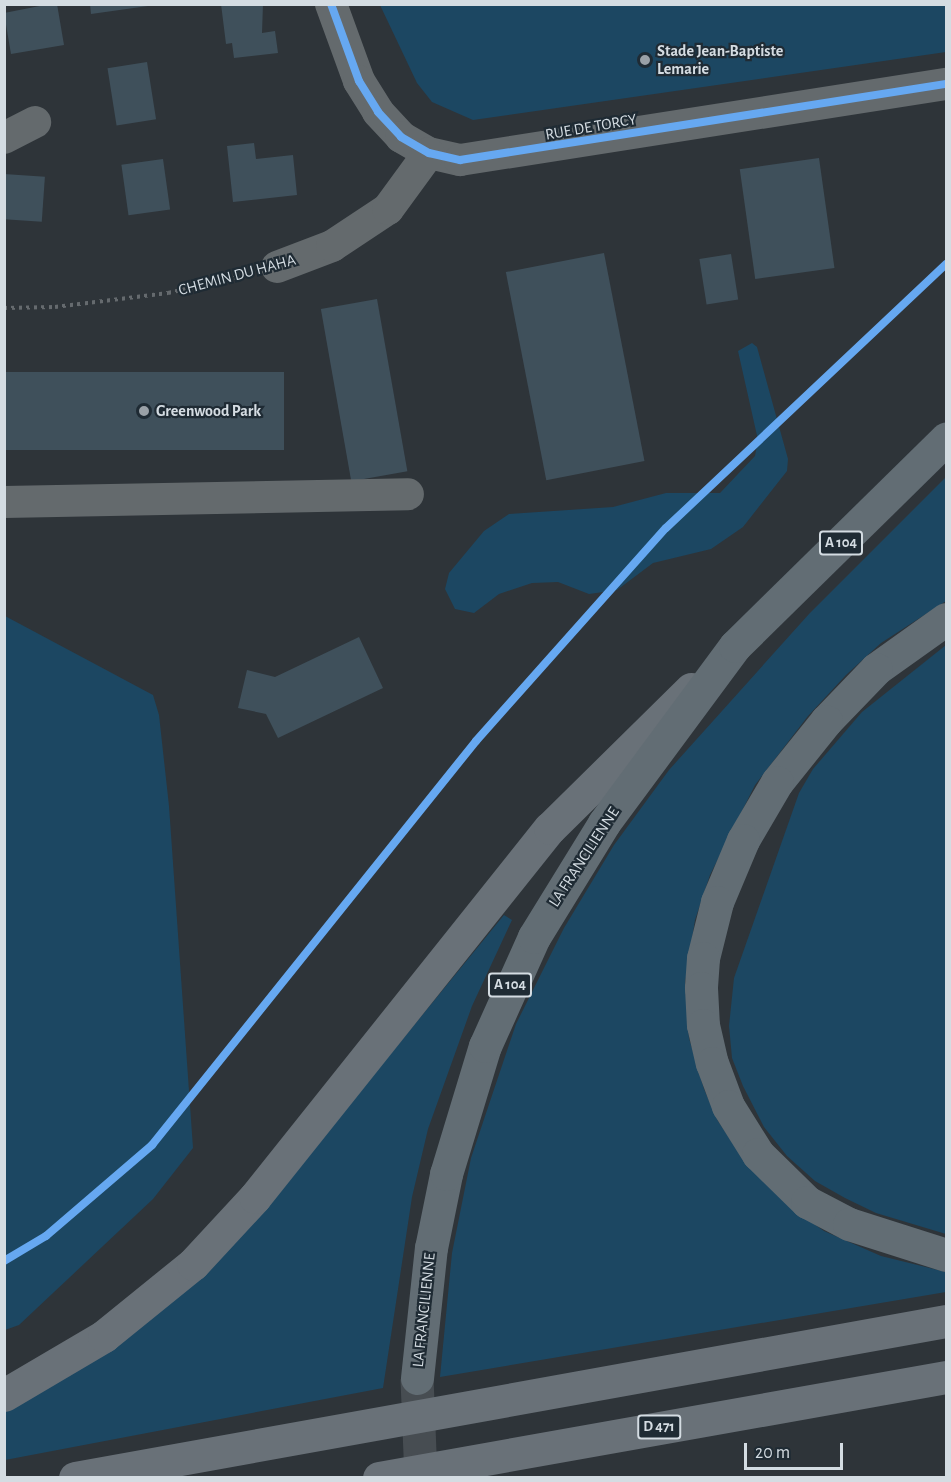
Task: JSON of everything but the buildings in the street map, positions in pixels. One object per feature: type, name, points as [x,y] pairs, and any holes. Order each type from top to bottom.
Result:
[{"type":"highway","name":"LA FRANCILIENNE","points":[[417,1378],[431,1248],[446,1174],[463,1112],[507,991],[534,937],[604,823],[735,646],[946,439]]},
{"type":"highway","points":[[946,619],[868,676],[777,782],[743,840],[717,902],[701,988],[703,1025],[712,1063],[728,1106],[758,1154],[807,1202],[882,1237],[946,1256]]},
{"type":"main road","points":[[4,1395],[104,1336],[193,1264],[255,1197],[550,828],[735,646]]},
{"type":"main road","points":[[75,1478],[946,1321]]},
{"type":"main road","name":"D 471","points":[[379,1478],[946,1377]]},
{"type":"street","name":"RUE DE TORCY","points":[[331,4],[343,43],[367,95],[401,137],[429,153],[460,160],[492,158],[943,84]]},
{"type":"street","points":[[4,138],[34,122]]},
{"type":"street","name":"CHEMIN DU HAHA","points":[[277,267],[332,246],[388,208],[429,153]]},
{"type":"street","points":[[4,502],[408,494]]},
{"type":"shaded area","name":"Stade Jean-Baptiste Lemarie","points":[[380,5],[946,5],[946,52],[473,120],[432,102],[417,83]]},
{"type":"shaded area","points":[[752,343],[757,347],[788,459],[787,471],[743,527],[711,549],[653,563],[617,590],[589,594],[558,582],[532,583],[499,594],[474,613],[455,609],[445,589],[449,573],[484,531],[509,514],[613,507],[666,493],[720,493],[755,456],[758,440],[738,351]]},
{"type":"shaded area","points":[[946,477],[946,601],[881,643],[846,675],[808,716],[755,785],[710,875],[695,920],[685,983],[689,1038],[704,1089],[718,1121],[746,1163],[791,1208],[824,1231],[881,1256],[946,1272],[946,1292],[440,1377],[452,1253],[471,1158],[516,1024],[564,928],[614,845],[669,770],[809,614]]},
{"type":"shaded area","points":[[5,616],[153,695],[159,715],[169,806],[193,1148],[153,1199],[19,1325],[5,1330]]},
{"type":"shaded area","points":[[946,645],[946,1234],[876,1213],[845,1198],[815,1181],[787,1156],[764,1127],[743,1086],[732,1058],[729,1026],[734,978],[799,793],[813,769],[862,712]]},
{"type":"shaded area","points":[[504,915],[512,920],[472,1006],[428,1129],[412,1197],[383,1388],[5,1460],[5,1407],[294,1172]]},
{"type":"tunnel","points":[[417,1378],[421,1478]]},
{"type":"cycle path","points":[[331,4],[359,81],[378,112],[401,137],[429,153],[460,160],[946,84]]},
{"type":"cycle path","points":[[4,1261],[46,1236],[152,1145],[476,741],[666,528],[946,264]]},
{"type":"place","name":"Stade Jean-Baptiste Lemarie","points":[[645,60]]},
{"type":"place","name":"Greenwood Park","points":[[144,411]]}]
